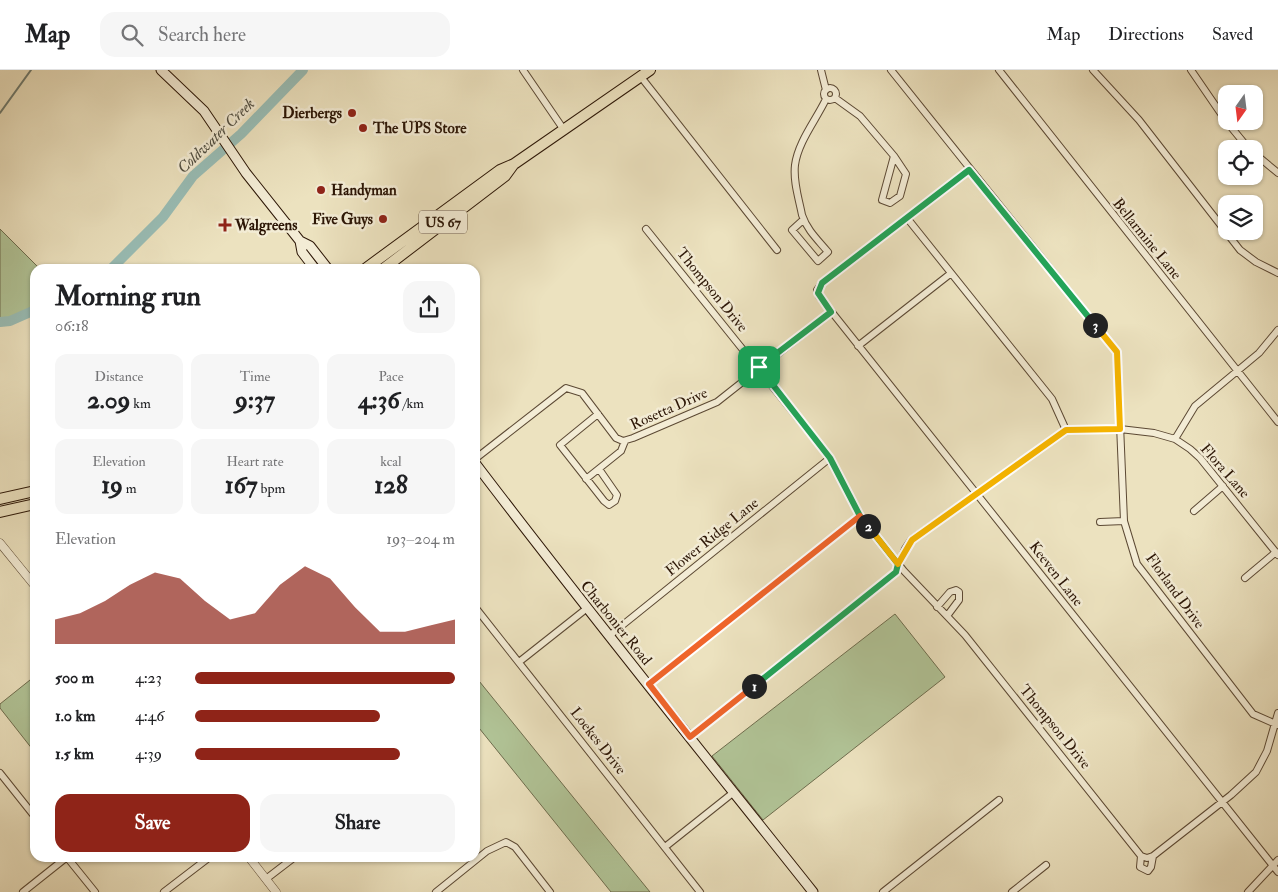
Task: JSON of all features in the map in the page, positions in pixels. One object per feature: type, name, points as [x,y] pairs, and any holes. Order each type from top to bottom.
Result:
[{"type":"main road","points":[[162,70],[196,101],[300,241],[310,246],[324,264]]},
{"type":"main road","name":"US 67","points":[[372,264],[500,170],[514,164],[538,148],[650,70]]},
{"type":"main road","name":"US 67","points":[[390,264],[505,176],[514,164]]},
{"type":"main road","points":[[300,241],[302,252],[311,264]]},
{"type":"main road","name":"Charbonier Road","points":[[480,470],[586,609],[649,684],[813,892]]},
{"type":"main road","points":[[0,499],[30,492]]},
{"type":"main road","points":[[0,512],[30,505]]},
{"type":"street","points":[[523,70],[564,130]]},
{"type":"street","points":[[803,220],[792,230],[818,260],[828,252],[803,220],[795,178],[798,151],[826,99],[824,94],[826,90],[821,70]]},
{"type":"street","name":"Florland Drive","points":[[891,70],[969,170],[1117,352],[1124,521],[1136,564],[1253,714],[1276,725]]},
{"type":"street","name":"Bellarmine Lane","points":[[999,70],[1278,422]]},
{"type":"street","points":[[1093,70],[1139,120],[1240,250],[1256,262],[1278,273]]},
{"type":"street","points":[[1191,70],[1218,109]]},
{"type":"street","points":[[641,77],[777,250]]},
{"type":"street","points":[[826,90],[830,88],[835,91],[835,98]]},
{"type":"street","points":[[826,99],[835,98]]},
{"type":"street","points":[[835,98],[860,116],[894,156],[906,174],[900,196],[890,203],[882,200],[894,156]]},
{"type":"street","points":[[1234,130],[1242,140]]},
{"type":"street","points":[[1263,160],[1278,173]]},
{"type":"street","points":[[690,737],[896,572],[898,564],[912,540],[1066,430],[1052,399],[907,218],[969,170]]},
{"type":"street","name":"Keeven Lane","points":[[907,218],[822,283],[817,290],[819,296],[1278,872]]},
{"type":"street","name":"Thompson Drive","points":[[646,230],[759,367],[830,458],[860,516],[898,564],[947,616],[987,663],[1147,857],[1222,802]]},
{"type":"street","points":[[858,346],[950,274]]},
{"type":"street","name":"Rosetta Drive","points":[[480,455],[566,388],[582,393],[616,438],[625,441],[708,408],[831,312]]},
{"type":"street","points":[[1175,439],[1195,406],[1259,353],[1278,330]]},
{"type":"street","points":[[598,414],[560,446],[607,505],[613,503],[617,495],[599,469]]},
{"type":"street","name":"Flora Lane","points":[[1066,430],[1120,429],[1154,433],[1175,439],[1200,458],[1277,554]]},
{"type":"street","points":[[586,479],[621,451],[625,441]]},
{"type":"street","name":"Flower Ridge Lane","points":[[609,636],[830,458]]},
{"type":"street","points":[[1194,511],[1223,486]]},
{"type":"street","points":[[649,684],[860,516]]},
{"type":"street","points":[[1100,522],[1124,521]]},
{"type":"street","points":[[0,543],[30,580]]},
{"type":"street","points":[[1246,578],[1277,554]]},
{"type":"street","points":[[937,607],[950,592],[956,590],[959,592],[959,600],[947,616]]},
{"type":"street","points":[[519,662],[586,609]]},
{"type":"street","name":"Loekes Drive","points":[[480,613],[700,892]]},
{"type":"street","points":[[1222,802],[1256,772],[1262,763],[1275,737],[1278,713]]},
{"type":"street","points":[[0,773],[30,811]]},
{"type":"street","points":[[665,847],[734,792]]},
{"type":"street","points":[[883,892],[999,800]]},
{"type":"street","points":[[480,857],[506,842],[515,847],[550,892]]},
{"type":"street","points":[[1248,892],[1278,860]]},
{"type":"street","points":[[23,892],[60,862]]},
{"type":"street","points":[[70,862],[95,892]]},
{"type":"street","points":[[164,892],[203,862]]},
{"type":"street","points":[[253,862],[276,892]]},
{"type":"street","points":[[266,879],[288,862]]},
{"type":"street","points":[[436,892],[473,862]]},
{"type":"street","points":[[1012,892],[1046,865]]},
{"type":"green space","points":[[0,229],[35,264],[30,264],[30,312],[10,321],[0,322]]},
{"type":"green space","points":[[895,614],[945,677],[763,820],[712,756]]},
{"type":"green space","points":[[30,680],[30,746],[0,708],[0,704]]},
{"type":"green space","points":[[480,682],[650,892],[611,892],[480,729]]},
{"type":"waterway","points":[[0,113],[31,70]]},
{"type":"waterway","name":"Coldwater Creek","points":[[116,264],[163,217],[193,176],[241,134],[303,70]]},
{"type":"waterway","name":"Coldwater Creek","points":[[0,322],[10,321],[30,312]]},
{"type":"place","name":"Dierbergs","points":[[352,113]]},
{"type":"place","name":"The UPS Store","points":[[363,128]]},
{"type":"place","name":"Handyman","points":[[321,190]]},
{"type":"place","name":"Five Guys","points":[[383,219]]},
{"type":"place","name":"Walgreens","points":[[225,225]]},
{"type":"route","points":[[759,367],[830,458],[860,516],[898,564],[896,572],[690,737],[649,684],[704,638],[724,626],[860,516],[898,564],[912,540],[1066,430],[1120,429],[1117,352],[969,170],[822,283],[817,290],[819,296],[831,312],[759,367]]}]
